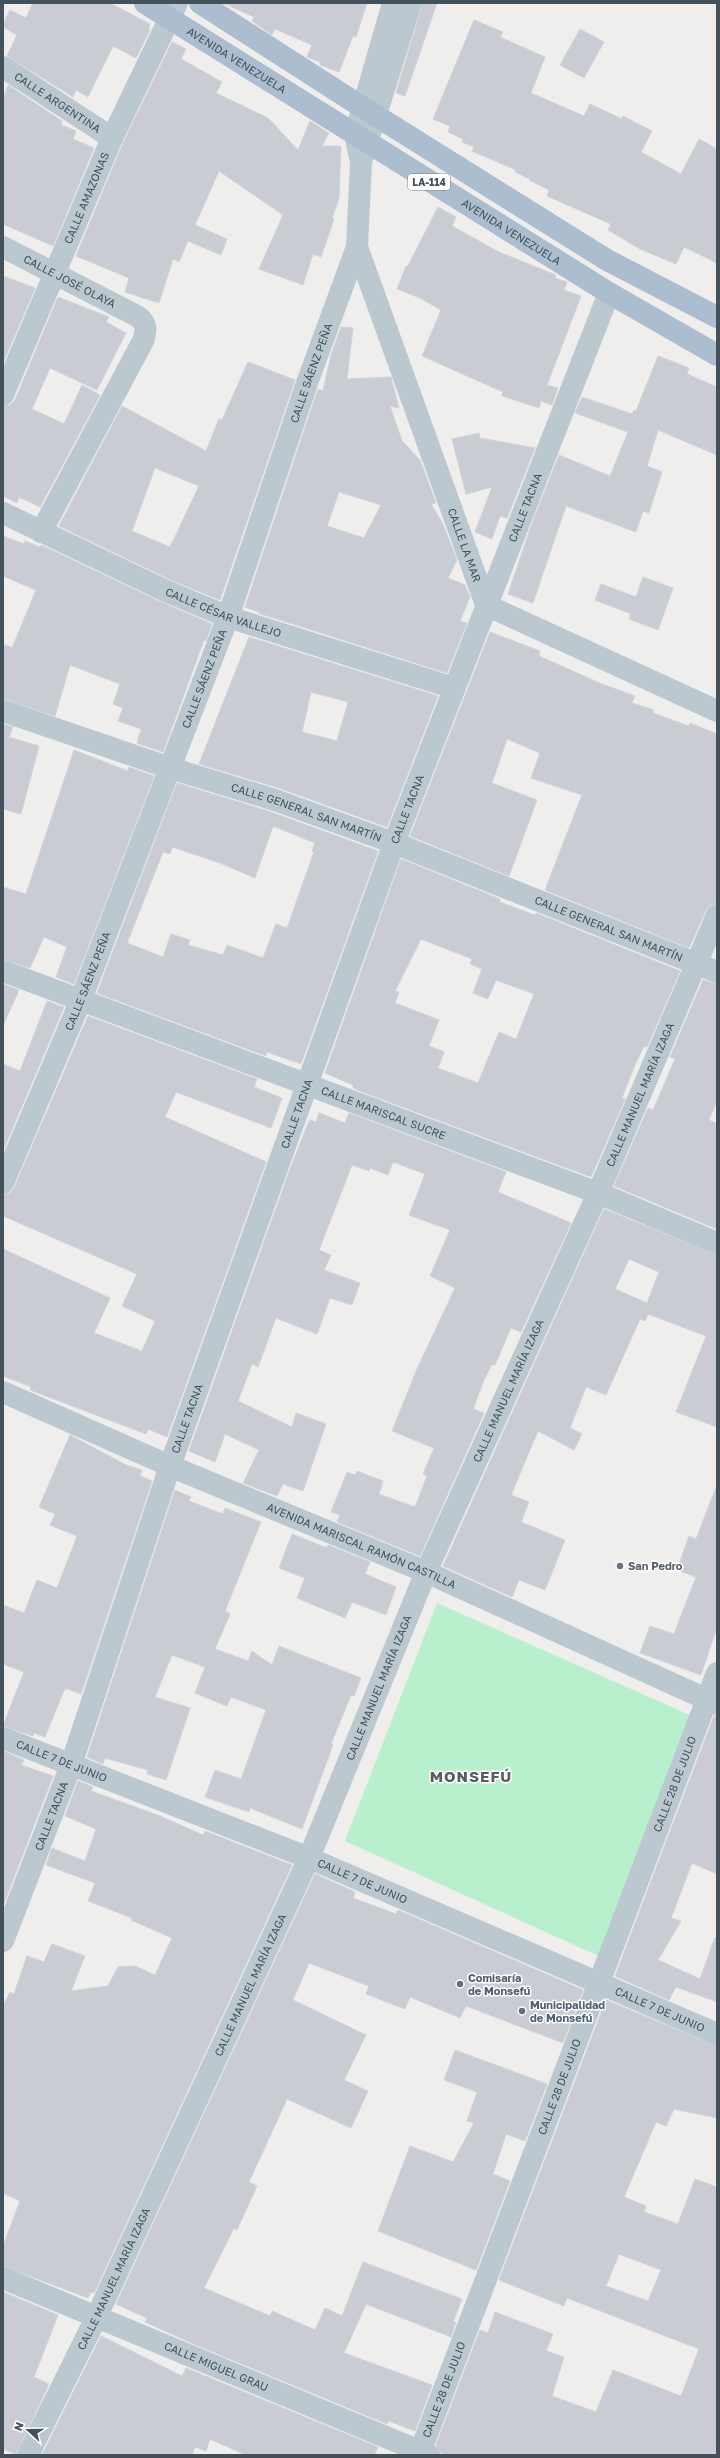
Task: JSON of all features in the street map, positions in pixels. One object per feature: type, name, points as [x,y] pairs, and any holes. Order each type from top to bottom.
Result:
[{"type":"main road","name":"AVENIDA VENEZUELA","points":[[145,3],[173,11],[361,147],[717,355]]},
{"type":"main road","name":"LA-114","points":[[200,3],[370,112],[607,260],[717,317]]},
{"type":"street","name":"CALLE SÁENZ PEÑA","points":[[3,1183],[80,1002],[228,617],[307,383],[357,247],[361,147],[393,3]]},
{"type":"street","name":"CALLE SÁENZ PEÑA","points":[[370,112],[411,3]]},
{"type":"street","name":"CALLE AMAZONAS","points":[[3,395],[112,138],[173,11]]},
{"type":"street","name":"CALLE ARGENTINA","points":[[3,67],[112,138]]},
{"type":"street","name":"CALLE JOSÉ OLAYA","points":[[3,247],[137,316],[144,321],[146,328],[143,341],[41,532]]},
{"type":"street","name":"CALLE LA MAR","points":[[357,247],[486,605]]},
{"type":"street","name":"CALLE TACNA","points":[[3,1941],[71,1765],[170,1466],[308,1086],[394,843],[609,293]]},
{"type":"street","name":"CALLE CÉSAR VALLEJO","points":[[3,513],[166,591],[228,617],[454,688]]},
{"type":"street","points":[[486,605],[717,711]]},
{"type":"street","name":"CALLE GENERAL SAN MARTÍN","points":[[3,711],[170,768],[275,800],[394,843],[717,972]]},
{"type":"street","name":"CALLE MANUEL MARÍA IZAGA","points":[[28,2455],[96,2318],[309,1858],[426,1572],[598,1193],[697,965],[717,915]]},
{"type":"street","name":"CALLE MARISCAL SUCRE","points":[[3,971],[80,1002],[598,1193],[717,1243]]},
{"type":"street","name":"AVENIDA MARISCAL RAMÓN CASTILLA","points":[[3,1392],[170,1466],[426,1572],[712,1702]]},
{"type":"street","name":"CALLE 28 DE JULIO","points":[[423,2454],[598,1984],[712,1702],[717,1673]]},
{"type":"street","name":"CALLE 7 DE JUNIO","points":[[3,1738],[309,1858],[598,1984],[717,2034]]},
{"type":"street","name":"CALLE MIGUEL GRAU","points":[[3,2278],[423,2454]]},
{"type":"green space","points":[[437,1603],[701,1720],[603,1958],[345,1841]]},
{"type":"building","points":[[33,3],[110,3],[150,24],[148,29],[150,30],[136,58],[113,46],[88,97],[76,90],[73,97],[7,56],[17,35],[3,27],[3,24],[10,10],[26,18]]},
{"type":"building","points":[[223,3],[367,3],[356,37],[353,36],[339,72],[320,65],[320,62],[307,57],[312,45],[275,29],[272,35],[252,21],[254,17]]},
{"type":"building","points":[[423,3],[437,3],[405,96],[396,93]]},
{"type":"building","points":[[474,20],[503,32],[500,37],[545,57],[531,93],[584,116],[590,104],[622,119],[623,116],[652,131],[641,152],[681,174],[699,139],[717,149],[717,263],[684,247],[676,264],[640,249],[608,230],[611,224],[547,196],[549,190],[515,172],[516,170],[472,151],[474,147],[462,142],[463,139],[448,132],[450,126],[433,119]]},
{"type":"building","points":[[580,29],[604,42],[584,78],[560,65]]},
{"type":"building","points":[[172,42],[186,49],[181,59],[222,82],[216,93],[268,118],[298,150],[310,121],[329,133],[322,146],[341,146],[339,198],[332,218],[334,219],[321,257],[313,254],[303,285],[259,269],[283,215],[219,171],[195,225],[227,239],[221,255],[188,241],[179,262],[173,259],[159,303],[125,292],[129,278],[76,256],[123,143]]},
{"type":"building","points":[[8,85],[62,121],[61,125],[76,131],[73,139],[94,148],[53,246],[3,224],[3,99]]},
{"type":"building","points":[[438,207],[456,217],[452,226],[499,252],[556,275],[555,278],[567,282],[564,290],[581,296],[547,385],[558,388],[552,405],[541,401],[539,408],[502,396],[503,392],[422,356],[441,310],[420,298],[397,289],[406,266],[408,266]]},
{"type":"building","points":[[3,276],[35,288],[3,363]]},
{"type":"building","points":[[58,297],[109,317],[106,322],[126,333],[97,390],[50,368],[32,409],[64,424],[82,385],[100,395],[40,507],[19,497],[17,503],[3,496],[3,407],[10,405],[15,400]]},
{"type":"building","points":[[341,327],[353,328],[347,379],[391,377],[399,408],[390,406],[402,441],[420,460],[436,503],[431,504],[442,522],[457,560],[448,578],[465,585],[470,597],[460,621],[467,623],[447,673],[258,613],[259,612],[245,607],[318,389],[323,391],[331,355]],"holes":[[[339,492],[381,505],[364,538],[327,526]]]},
{"type":"building","points":[[658,356],[689,368],[687,374],[717,387],[717,455],[658,430],[647,466],[662,472],[649,513],[643,511],[636,532],[566,506],[533,603],[508,594],[531,526],[559,455],[610,476],[628,432],[575,413],[582,397],[632,414],[634,410],[636,411]]},
{"type":"building","points":[[248,362],[295,380],[220,600],[171,580],[59,526],[122,406],[206,451],[219,419],[222,420]],"holes":[[[155,468],[199,486],[170,547],[132,531]]]},
{"type":"building","points":[[479,433],[480,438],[535,448],[507,518],[500,516],[492,539],[475,532],[492,487],[466,494],[452,439]]},
{"type":"building","points":[[3,536],[24,544],[25,541],[40,547],[41,545],[161,602],[212,624],[206,641],[204,640],[163,752],[137,743],[141,729],[118,721],[123,708],[113,704],[120,684],[70,665],[55,716],[3,699],[3,644],[12,648],[36,590],[3,576]]},
{"type":"building","points":[[643,577],[673,588],[658,630],[629,619],[631,614],[595,600],[601,584],[636,597]]},
{"type":"building","points":[[490,632],[540,651],[539,656],[602,684],[635,696],[632,703],[654,710],[653,713],[689,726],[690,723],[717,734],[717,903],[710,905],[706,910],[689,948],[545,890],[582,795],[531,778],[540,753],[507,739],[492,783],[537,800],[509,876],[410,836]]},
{"type":"building","points":[[249,637],[438,696],[387,827],[279,788],[199,764]],"holes":[[[311,692],[348,702],[337,741],[302,732]]]},
{"type":"building","points":[[3,724],[13,727],[9,737],[39,746],[21,814],[3,809]]},
{"type":"building","points":[[74,750],[128,771],[129,767],[154,776],[74,984],[56,977],[67,947],[44,937],[30,968],[3,959],[3,887],[26,894]]},
{"type":"building","points":[[177,783],[271,812],[378,851],[301,1064],[267,1052],[266,1056],[97,993]],"holes":[[[273,826],[315,843],[312,851],[314,852],[287,928],[276,924],[263,958],[227,945],[223,955],[188,945],[190,940],[171,934],[163,957],[127,943],[163,852],[170,854],[172,847],[220,863],[255,878]]]},
{"type":"building","points":[[401,859],[500,899],[500,902],[535,915],[536,913],[680,971],[647,1047],[644,1046],[635,1065],[622,1098],[625,1099],[591,1177],[357,1090],[353,1087],[353,1085],[325,1073]],"holes":[[[421,939],[472,959],[470,964],[482,969],[473,993],[488,999],[496,980],[534,994],[516,1039],[499,1032],[478,1083],[438,1068],[444,1052],[429,1046],[439,1020],[395,1003],[399,992],[395,991]]]},
{"type":"building","points":[[703,980],[717,984],[717,1101],[709,1120],[717,1124],[717,1229],[614,1186],[648,1108],[653,1110],[675,1059],[670,1057]]},
{"type":"building","points":[[3,984],[19,990],[3,1026]]},
{"type":"building","points":[[47,1001],[64,1007],[3,1151],[3,1064],[20,1071]]},
{"type":"building","points":[[88,1016],[257,1079],[254,1087],[282,1098],[271,1128],[176,1092],[165,1117],[266,1162],[167,1437],[148,1429],[146,1434],[30,1390],[31,1387],[3,1376],[3,1249],[110,1298],[94,1333],[142,1351],[155,1321],[122,1306],[137,1274],[3,1216],[3,1195],[10,1193],[14,1188]]},
{"type":"building","points":[[319,1113],[345,1123],[349,1113],[506,1172],[498,1192],[571,1223],[521,1332],[511,1328],[495,1365],[492,1364],[484,1380],[473,1409],[484,1413],[420,1556],[337,1522],[340,1515],[331,1512],[347,1472],[355,1475],[357,1471],[383,1481],[379,1494],[415,1507],[427,1476],[423,1474],[434,1448],[392,1431],[417,1369],[455,1288],[430,1276],[450,1230],[409,1215],[425,1174],[393,1162],[388,1175],[370,1168],[369,1171],[352,1165],[319,1250],[331,1255],[324,1270],[360,1283],[352,1305],[330,1298],[317,1334],[276,1318],[258,1367],[252,1364],[238,1401],[292,1427],[296,1413],[326,1424],[303,1491],[283,1484],[277,1496],[243,1483],[259,1450],[225,1434],[215,1462],[189,1451],[289,1172],[310,1120],[316,1122]]},
{"type":"building","points":[[604,1209],[717,1255],[717,1427],[676,1412],[706,1336],[648,1314],[645,1321],[640,1319],[606,1395],[586,1387],[570,1428],[582,1434],[574,1450],[538,1431],[511,1495],[529,1502],[521,1522],[565,1540],[545,1590],[519,1580],[512,1597],[443,1566]],"holes":[[[629,1259],[659,1272],[647,1303],[615,1289]]]},
{"type":"building","points":[[70,1435],[126,1465],[142,1470],[140,1476],[152,1481],[81,1694],[65,1688],[45,1737],[34,1733],[33,1736],[3,1726],[24,1672],[3,1664],[3,1605],[24,1613],[37,1580],[57,1588],[77,1536],[50,1525],[55,1514],[39,1507]]},
{"type":"building","points":[[716,1487],[717,1627],[701,1675],[640,1653],[650,1626],[674,1634],[696,1577],[677,1570],[689,1536],[696,1539]]},
{"type":"building","points":[[175,1490],[191,1497],[189,1501],[223,1514],[225,1508],[261,1522],[225,1611],[230,1614],[215,1649],[248,1661],[252,1651],[272,1665],[279,1646],[361,1678],[354,1696],[351,1695],[331,1744],[333,1745],[302,1829],[250,1808],[249,1812],[205,1797],[215,1770],[241,1779],[266,1710],[231,1697],[227,1706],[195,1693],[205,1667],[172,1655],[155,1697],[190,1708],[166,1780],[147,1774],[148,1770],[105,1758],[103,1764],[87,1757]]},
{"type":"building","points":[[292,1534],[327,1548],[328,1545],[370,1562],[365,1574],[396,1587],[386,1615],[352,1602],[345,1618],[297,1598],[305,1578],[279,1568]]},
{"type":"building","points":[[714,1716],[717,1716],[717,1874],[692,1863],[671,1918],[681,1921],[658,1960],[700,1979],[715,1937],[717,1938],[717,2002],[676,1987],[669,2000],[615,1976]]},
{"type":"building","points":[[3,1751],[24,1760],[21,1765],[53,1776],[3,1906]]},
{"type":"building","points":[[78,1781],[93,1787],[91,1791],[160,1816],[203,1835],[205,1831],[292,1865],[94,2293],[91,2292],[88,2298],[3,2266],[3,2246],[20,2201],[3,2193],[3,2006],[10,1992],[14,1994],[27,1956],[44,1962],[52,1944],[85,1956],[71,1991],[108,1986],[118,1967],[135,1966],[155,1975],[172,1938],[131,1920],[132,1918],[88,1901],[95,1883],[46,1865],[52,1848],[85,1861],[96,1829],[65,1816]]},
{"type":"building","points":[[315,1874],[355,1892],[353,1898],[396,1914],[398,1910],[583,1990],[563,2043],[466,2006],[460,2018],[410,1997],[405,2009],[366,1994],[369,1986],[309,1963],[293,2000],[366,2035],[344,2080],[368,2091],[351,2128],[287,2099],[249,2182],[257,2186],[237,2230],[234,2228],[204,2288],[270,2316],[272,2311],[315,2330],[325,2308],[342,2316],[363,2262],[462,2299],[453,2322],[456,2322],[451,2337],[366,2304],[344,2353],[432,2385],[415,2431],[389,2421],[387,2424],[196,2345],[145,2322],[147,2318],[116,2304]]},
{"type":"building","points":[[606,2000],[717,2046],[717,2118],[674,2109],[666,2126],[656,2122],[624,2197],[646,2206],[644,2212],[678,2224],[695,2179],[717,2187],[717,2455],[445,2455],[441,2453],[436,2445],[480,2330],[488,2333],[495,2312],[553,2334],[546,2351],[564,2357],[552,2396],[596,2412],[613,2370],[681,2396],[699,2349],[567,2298],[564,2306],[499,2280]],"holes":[[[619,2254],[661,2270],[648,2301],[606,2286]]]},
{"type":"building","points":[[455,2050],[547,2084],[525,2141],[506,2134],[493,2174],[510,2181],[476,2270],[378,2231],[410,2146],[453,2162],[474,2123],[467,2121],[477,2092],[444,2080]]},
{"type":"building","points":[[3,2292],[58,2315],[34,2377],[49,2384],[16,2454],[3,2449]]},
{"type":"building","points":[[101,2336],[182,2376],[186,2368],[378,2447],[374,2455],[246,2455],[210,2439],[206,2451],[195,2447],[192,2455],[42,2455]]},
{"type":"place","name":"San Pedro","points":[[620,1566]]},
{"type":"place","name":"Comisaría de Monsefú","points":[[460,1984]]},
{"type":"place","name":"Municipalidad de Monsefú","points":[[522,2011]]},
{"type":"district","name":"MONSEFÚ","points":[[471,1777]]}]
